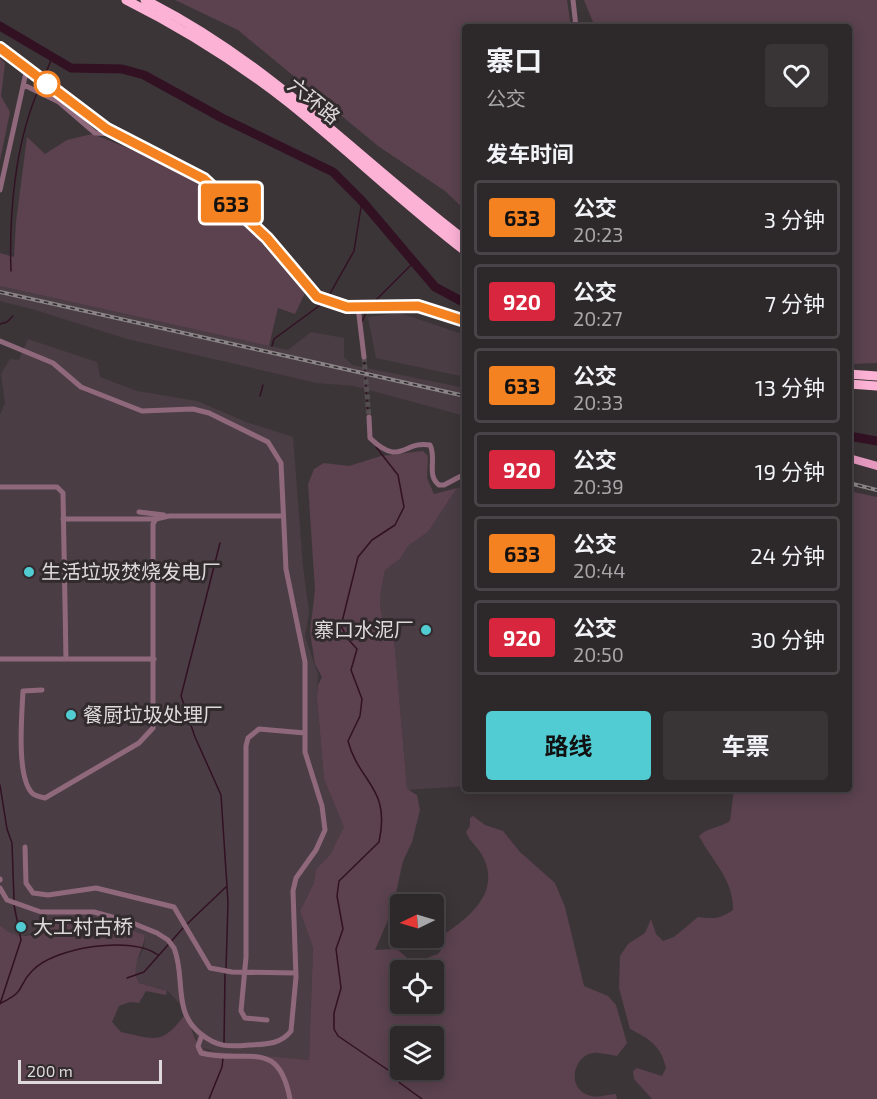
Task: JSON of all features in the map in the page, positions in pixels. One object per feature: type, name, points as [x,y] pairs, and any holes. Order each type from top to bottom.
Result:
[{"type":"highway","name":"六环路","points":[[126,0],[165,19],[232,61],[288,103],[422,218],[462,249]]},
{"type":"highway","name":"六环路","points":[[145,0],[235,53],[294,96],[426,210],[462,238]]},
{"type":"highway","points":[[852,374],[877,376]]},
{"type":"highway","points":[[852,384],[877,386]]},
{"type":"main road","points":[[0,48],[87,115],[117,134],[210,184],[267,238],[317,297],[331,303],[358,307],[418,306],[462,320]]},
{"type":"main road","points":[[852,459],[877,466]]},
{"type":"street","points":[[573,0],[576,24]]},
{"type":"street","points":[[0,190],[27,68]]},
{"type":"street","points":[[24,85],[59,102],[95,133],[117,134]]},
{"type":"street","points":[[358,307],[364,357]]},
{"type":"street","points":[[0,341],[53,363],[81,387],[142,411],[200,410],[262,438],[274,448],[281,463],[286,569],[305,662],[307,765],[322,806],[325,830],[316,850],[296,878],[293,891],[296,973],[291,1031],[285,1039],[278,1042],[228,1047],[219,1046],[202,1035],[183,1011],[177,956],[170,942],[130,922],[94,912],[51,913],[14,903],[7,900],[0,888]]},
{"type":"street","points":[[369,417],[370,438],[387,452],[395,453],[421,445],[430,445],[433,450],[433,477],[439,485],[444,485],[462,476]]},
{"type":"street","points":[[0,487],[61,488],[66,659]]},
{"type":"street","points":[[139,512],[169,516],[282,516]]},
{"type":"street","points":[[63,519],[156,519],[169,516]]},
{"type":"street","points":[[42,690],[22,691],[22,762],[28,785],[35,795],[45,798],[139,743],[151,732],[154,724],[153,524],[156,519]]},
{"type":"street","points":[[0,659],[153,659]]},
{"type":"street","points":[[267,1020],[242,1016],[248,738],[260,729],[305,733]]},
{"type":"street","points":[[25,847],[26,883],[33,892],[48,895],[96,888],[174,907],[210,968],[232,972],[296,973]]},
{"type":"street","points":[[202,1035],[198,1046],[201,1053],[219,1058],[266,1057],[275,1062],[288,1083],[290,1099]]},
{"type":"shaded area","points":[[175,0],[567,0],[571,24],[462,24],[462,207],[445,191],[378,146],[238,30]]},
{"type":"shaded area","points":[[584,0],[877,0],[877,363],[852,364],[852,24],[594,24]]},
{"type":"shaded area","points":[[0,58],[5,63],[1,96],[10,112],[0,160]]},
{"type":"shaded area","points":[[92,134],[162,163],[189,177],[215,195],[242,221],[305,293],[295,314],[278,308],[269,346],[0,286],[0,253],[14,257],[27,137],[45,154],[67,140]]},
{"type":"shaded area","points":[[0,286],[288,350],[311,332],[344,338],[344,357],[352,365],[462,387],[462,415],[354,386],[317,383],[127,339],[0,301]]},
{"type":"shaded area","points":[[400,313],[462,334],[462,376],[376,358],[368,317]]},
{"type":"shaded area","points":[[28,339],[97,362],[100,377],[137,391],[197,401],[246,422],[293,437],[303,567],[309,612],[305,636],[318,674],[317,698],[324,779],[345,827],[330,855],[316,869],[314,883],[300,911],[313,948],[309,1060],[227,1055],[200,1047],[187,1012],[168,991],[139,983],[135,977],[135,965],[144,948],[145,935],[134,931],[52,917],[38,932],[22,936],[9,934],[0,925],[0,415],[5,403],[1,374],[10,359],[19,360]]},
{"type":"shaded area","points":[[423,451],[428,456],[427,478],[434,494],[457,488],[428,532],[408,546],[400,559],[385,570],[381,590],[381,613],[394,638],[407,789],[417,795],[420,810],[412,842],[403,861],[396,894],[390,894],[390,916],[375,950],[397,949],[410,960],[390,960],[390,1014],[444,1014],[444,960],[421,960],[438,954],[440,948],[444,948],[444,934],[468,916],[477,906],[488,885],[488,872],[484,859],[466,832],[470,826],[470,818],[473,816],[485,825],[503,831],[520,852],[555,883],[565,907],[584,986],[608,996],[616,1005],[627,1043],[617,1056],[593,1053],[586,1056],[577,1067],[575,1081],[583,1093],[592,1096],[616,1094],[617,1099],[0,1099],[0,925],[15,935],[32,935],[56,915],[114,924],[145,935],[136,966],[136,977],[139,983],[167,991],[166,995],[146,991],[139,1003],[130,1002],[119,1006],[112,1022],[121,1032],[152,1038],[165,1035],[179,1023],[187,1012],[196,1039],[207,1051],[309,1060],[313,948],[300,911],[314,883],[316,869],[330,855],[344,827],[324,779],[317,698],[318,685],[322,677],[315,664],[310,632],[315,590],[308,484],[314,469],[324,463],[349,466],[381,456]]},
{"type":"shaded area","name":"寨口水泥厂","points":[[462,487],[462,786],[407,790],[394,638],[381,621],[379,599],[385,570],[400,559],[408,546],[428,532],[457,488]]},
{"type":"shaded area","points":[[852,492],[877,497],[877,1099],[652,1099],[634,1079],[633,1071],[637,1068],[662,1076],[666,1068],[654,1044],[630,1029],[619,988],[620,956],[628,944],[645,933],[651,919],[656,934],[663,941],[674,937],[698,917],[716,918],[733,910],[730,889],[726,880],[699,836],[730,821],[734,792],[852,792]]},
{"type":"waterway","points":[[0,26],[71,68],[122,69],[144,75],[222,118],[333,172],[362,201],[435,287],[462,301]]},
{"type":"waterway","points":[[44,77],[52,58]]},
{"type":"waterway","points":[[11,271],[11,227],[15,180],[23,135],[37,93]]},
{"type":"waterway","points":[[328,297],[354,251],[362,201]]},
{"type":"waterway","points":[[372,304],[413,263]]},
{"type":"waterway","points":[[272,346],[274,339],[323,303]]},
{"type":"waterway","points":[[362,322],[367,310]]},
{"type":"waterway","points":[[0,324],[7,322],[13,316]]},
{"type":"waterway","points":[[364,359],[368,414]]},
{"type":"waterway","points":[[260,396],[263,385]]},
{"type":"waterway","points":[[852,437],[877,441]]},
{"type":"waterway","points":[[376,447],[398,475],[404,507],[395,525],[372,540],[358,557],[341,626],[357,649],[351,670],[362,699],[360,716],[348,741],[359,767],[377,797],[382,824],[379,842],[339,881],[337,896],[343,929],[336,949],[341,988],[334,1013],[334,1029],[338,1036],[391,1072],[400,1083],[422,1099]]},
{"type":"waterway","points":[[220,543],[181,696],[195,737],[221,795],[228,902],[226,969]]},
{"type":"waterway","points":[[0,785],[7,829],[12,843],[14,900]]},
{"type":"waterway","points":[[187,924],[227,886]]},
{"type":"waterway","points":[[0,1004],[21,940],[14,905]]},
{"type":"waterway","points":[[127,978],[144,972],[183,928]]},
{"type":"waterway","points":[[1,1003],[15,995],[27,976],[43,963],[75,950],[113,945],[131,946],[146,949],[158,955]]},
{"type":"waterway","points":[[224,1044],[225,974]]},
{"type":"waterway","points":[[209,1099],[222,1067],[223,1058]]},
{"type":"tunnel","points":[[364,357],[369,417]]},
{"type":"railway","points":[[0,292],[462,395]]},
{"type":"railway","points":[[852,484],[877,490]]},
{"type":"bus line","name":"633","points":[[0,48],[107,129],[204,179],[217,189],[267,238],[317,297],[347,307],[401,304],[418,306],[434,309],[462,320]]},
{"type":"place","name":"生活垃圾焚烧发电厂","points":[[29,572]]},
{"type":"place","name":"寨口水泥厂","points":[[426,630]]},
{"type":"place","name":"餐厨垃圾处理厂","points":[[71,715]]},
{"type":"place","name":"大工村古桥","points":[[21,927]]}]
